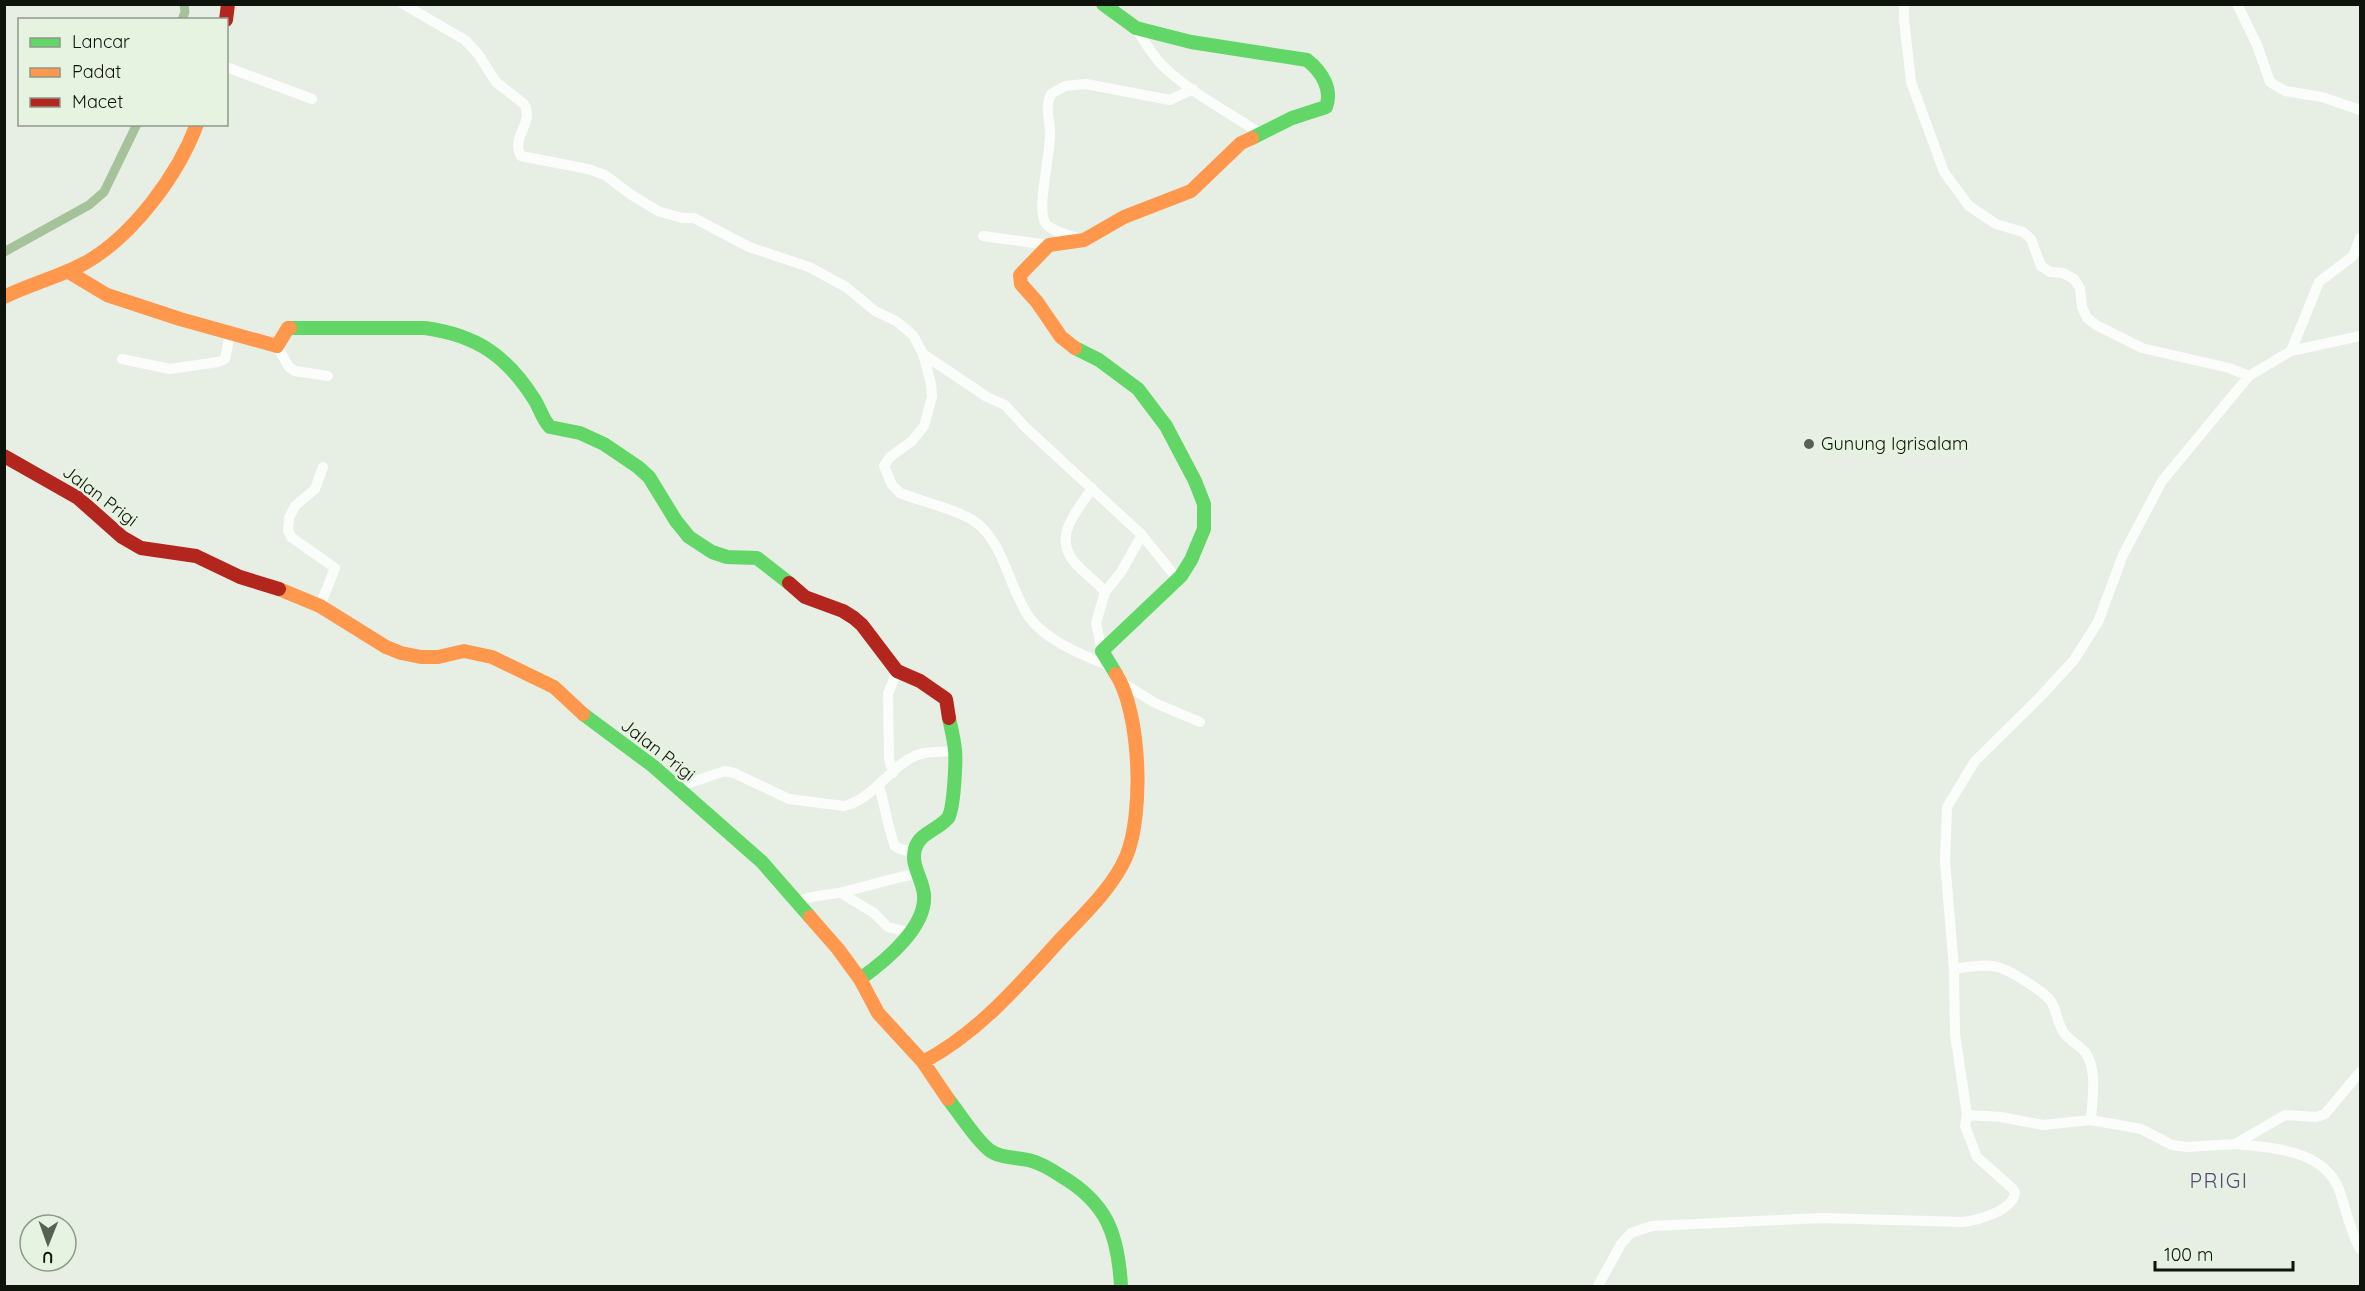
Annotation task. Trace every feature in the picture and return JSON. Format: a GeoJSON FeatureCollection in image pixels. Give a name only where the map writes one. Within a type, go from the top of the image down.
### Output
{"type":"FeatureCollection","features":[{"type":"Feature","properties":{"kind":"street"},"geometry":{"type":"LineString","coordinates":[[403,4],[465,40],[478,54],[496,82],[524,104],[528,121],[518,144],[521,156],[588,169],[605,175],[658,211],[694,219],[749,247],[808,267],[846,287],[875,311],[896,321],[912,335],[923,354],[931,384],[930,408],[924,426],[912,441],[886,461],[885,474],[900,493],[968,517],[979,525],[1002,560],[1028,616],[1036,625],[1078,652],[1112,668]]}},
{"type":"Feature","properties":{"kind":"street"},"geometry":{"type":"LineString","coordinates":[[983,236],[1049,245],[1084,240],[1124,217],[1191,191],[1241,143],[1259,133],[1328,105],[1329,95],[1311,62],[1301,58],[1191,42],[1136,28],[1103,4]]}},
{"type":"Feature","properties":{"kind":"street"},"geometry":{"type":"LineString","coordinates":[[1904,4],[1911,82],[1944,172],[1969,206],[1996,225],[2023,232],[2033,244],[2041,266],[2050,272],[2063,273],[2074,279],[2079,288],[2082,307],[2087,318],[2096,325],[2142,348],[2229,368],[2249,376]]}},
{"type":"Feature","properties":{"kind":"street"},"geometry":{"type":"LineString","coordinates":[[2237,4],[2258,45],[2270,82],[2285,91],[2322,97],[2361,110]]}},
{"type":"Feature","properties":{"kind":"street"},"geometry":{"type":"LineString","coordinates":[[1136,28],[1149,50],[1163,66],[1259,133]]}},
{"type":"Feature","properties":{"kind":"street"},"geometry":{"type":"LineString","coordinates":[[228,68],[312,99]]}},
{"type":"Feature","properties":{"kind":"street"},"geometry":{"type":"LineString","coordinates":[[1084,240],[1051,227],[1045,223],[1042,214],[1051,132],[1047,107],[1051,94],[1065,86],[1086,84],[1170,100],[1193,89]]}},
{"type":"Feature","properties":{"kind":"street"},"geometry":{"type":"LineString","coordinates":[[4,297],[67,271],[114,243],[131,226],[184,154],[196,126]]}},
{"type":"Feature","properties":{"kind":"street"},"geometry":{"type":"LineString","coordinates":[[2291,351],[2319,282],[2353,256],[2361,238]]}},
{"type":"Feature","properties":{"kind":"street"},"geometry":{"type":"LineString","coordinates":[[1049,245],[1020,275],[1021,284],[1037,302],[1060,337],[1081,352],[1100,360],[1138,389],[1166,426],[1204,504],[1204,529],[1191,560],[1178,580],[1102,651]]}},
{"type":"Feature","properties":{"kind":"street"},"geometry":{"type":"LineString","coordinates":[[67,271],[107,295],[230,334],[277,346],[289,367],[295,371],[328,376]]}},
{"type":"Feature","properties":{"kind":"street"},"geometry":{"type":"LineString","coordinates":[[277,346],[288,328],[299,326],[446,330],[478,342],[492,350],[501,359],[534,400],[550,427],[580,433],[604,444],[649,477],[676,521],[689,537],[712,552],[727,557],[757,558],[805,597],[843,611],[854,618],[897,671],[920,681],[946,699],[955,751],[951,812],[948,820],[919,840],[914,852],[916,874],[923,888],[924,903],[911,933],[899,949],[860,979]]}},
{"type":"Feature","properties":{"kind":"street"},"geometry":{"type":"LineString","coordinates":[[122,359],[170,369],[218,362],[225,359],[230,334]]}},
{"type":"Feature","properties":{"kind":"street"},"geometry":{"type":"LineString","coordinates":[[1598,1287],[1621,1244],[1631,1233],[1652,1226],[1823,1218],[1963,1222],[1984,1219],[2012,1200],[2015,1193],[2013,1189],[1977,1157],[1965,1126],[1967,1115],[1955,1034],[1954,969],[1945,861],[1947,807],[1975,761],[2033,705],[2074,660],[2098,622],[2123,555],[2162,481],[2249,376],[2291,351],[2361,336]]}},
{"type":"Feature","properties":{"kind":"street"},"geometry":{"type":"LineString","coordinates":[[923,354],[987,397],[1005,405],[1025,427],[1142,535],[1178,580]]}},
{"type":"Feature","properties":{"kind":"street","name":"Jalan Prigi"},"geometry":{"type":"LineString","coordinates":[[4,456],[78,498],[122,537],[141,548],[196,556],[240,577],[287,592],[320,606],[386,647],[401,653],[421,657],[438,657],[464,651],[477,653],[492,657],[554,687],[587,718],[653,766],[747,847],[838,949],[860,979],[878,1012],[923,1062],[940,1090],[989,1150],[999,1156],[1030,1160],[1075,1183],[1095,1199],[1109,1220],[1119,1250],[1121,1287]]}},
{"type":"Feature","properties":{"kind":"street"},"geometry":{"type":"LineString","coordinates":[[320,606],[335,568],[291,537],[288,524],[295,506],[315,489],[323,466]]}},
{"type":"Feature","properties":{"kind":"street"},"geometry":{"type":"LineString","coordinates":[[1092,488],[1066,529],[1065,547],[1080,569],[1105,592]]}},
{"type":"Feature","properties":{"kind":"street"},"geometry":{"type":"LineString","coordinates":[[923,1062],[936,1056],[961,1037],[1023,982],[1094,901],[1127,856],[1132,837],[1137,772],[1136,742],[1130,710],[1121,682],[1102,651],[1096,623],[1105,592],[1121,572],[1142,535]]}},
{"type":"Feature","properties":{"kind":"street"},"geometry":{"type":"LineString","coordinates":[[893,773],[890,759],[888,694],[897,671]]}},
{"type":"Feature","properties":{"kind":"street"},"geometry":{"type":"LineString","coordinates":[[1121,682],[1155,703],[1200,722]]}},
{"type":"Feature","properties":{"kind":"street"},"geometry":{"type":"LineString","coordinates":[[677,787],[725,771],[734,772],[789,800],[844,806],[879,786],[919,755],[955,751]]}},
{"type":"Feature","properties":{"kind":"street"},"geometry":{"type":"LineString","coordinates":[[879,786],[890,825],[891,840],[899,849],[914,852]]}},
{"type":"Feature","properties":{"kind":"street"},"geometry":{"type":"LineString","coordinates":[[797,903],[814,895],[841,892],[886,879],[916,874]]}},
{"type":"Feature","properties":{"kind":"street"},"geometry":{"type":"LineString","coordinates":[[841,892],[874,913],[888,927],[911,933]]}},
{"type":"Feature","properties":{"kind":"street"},"geometry":{"type":"LineString","coordinates":[[1954,969],[1973,966],[2000,967],[2017,974],[2046,996],[2064,1032],[2089,1058],[2093,1084],[2091,1120]]}},
{"type":"Feature","properties":{"kind":"street"},"geometry":{"type":"LineString","coordinates":[[2235,1144],[2285,1115],[2316,1118],[2325,1114],[2361,1072]]}},
{"type":"Feature","properties":{"kind":"street"},"geometry":{"type":"LineString","coordinates":[[1967,1115],[2001,1117],[2043,1125],[2091,1120],[2140,1129],[2172,1145],[2187,1147],[2235,1144],[2283,1149],[2301,1154],[2333,1179],[2339,1190],[2350,1229],[2361,1249]]}},
{"type":"Feature","properties":{"kind":"waterway"},"geometry":{"type":"LineString","coordinates":[[183,18],[184,4]]}},
{"type":"Feature","properties":{"kind":"waterway"},"geometry":{"type":"LineString","coordinates":[[4,252],[89,205],[104,192],[136,126]]}},
{"type":"Feature","properties":{"kind":"traffic: fast"},"geometry":{"type":"LineString","coordinates":[[1103,4],[1136,28],[1191,42],[1307,60],[1312,64],[1327,87],[1326,107],[1292,118],[1252,138]]}},
{"type":"Feature","properties":{"kind":"traffic: fast"},"geometry":{"type":"LineString","coordinates":[[290,328],[425,328],[443,331],[475,342],[501,359],[512,370],[534,399],[550,427],[580,433],[604,444],[649,477],[676,521],[689,537],[712,552],[727,557],[757,558],[789,583]]}},
{"type":"Feature","properties":{"kind":"traffic: fast"},"geometry":{"type":"LineString","coordinates":[[1075,348],[1099,360],[1138,389],[1166,426],[1195,481],[1204,504],[1204,529],[1191,560],[1181,576],[1102,651],[1116,674]]}},
{"type":"Feature","properties":{"kind":"traffic: fast"},"geometry":{"type":"LineString","coordinates":[[583,714],[653,766],[762,862],[810,917]]}},
{"type":"Feature","properties":{"kind":"traffic: fast"},"geometry":{"type":"LineString","coordinates":[[860,979],[904,941],[920,915],[924,902],[923,889],[915,865],[915,849],[920,839],[948,818],[952,805],[955,756],[949,718]]}},
{"type":"Feature","properties":{"kind":"traffic: fast"},"geometry":{"type":"LineString","coordinates":[[948,1099],[988,1149],[1003,1156],[1044,1165],[1077,1186],[1089,1197],[1099,1209],[1113,1235],[1121,1286]]}},
{"type":"Feature","properties":{"kind":"traffic: slow"},"geometry":{"type":"LineString","coordinates":[[4,297],[85,263],[120,237],[137,221],[166,183],[189,144],[196,126]]}},
{"type":"Feature","properties":{"kind":"traffic: slow"},"geometry":{"type":"LineString","coordinates":[[1075,348],[1061,337],[1037,302],[1021,284],[1020,275],[1049,245],[1084,240],[1124,217],[1191,191],[1241,143],[1252,138]]}},
{"type":"Feature","properties":{"kind":"traffic: slow"},"geometry":{"type":"LineString","coordinates":[[67,271],[107,295],[180,319],[277,346],[290,328]]}},
{"type":"Feature","properties":{"kind":"traffic: slow"},"geometry":{"type":"LineString","coordinates":[[279,589],[320,606],[386,647],[401,653],[421,657],[438,657],[464,651],[492,657],[554,687],[583,714]]}},
{"type":"Feature","properties":{"kind":"traffic: slow"},"geometry":{"type":"LineString","coordinates":[[923,1062],[962,1037],[1012,992],[1096,902],[1113,880],[1126,857],[1136,816],[1137,764],[1131,713],[1116,674]]}},
{"type":"Feature","properties":{"kind":"traffic: slow"},"geometry":{"type":"LineString","coordinates":[[810,917],[860,979],[878,1013],[923,1062],[948,1099]]}},
{"type":"Feature","properties":{"kind":"traffic: jam"},"geometry":{"type":"LineString","coordinates":[[226,18],[228,4]]}},
{"type":"Feature","properties":{"kind":"traffic: jam"},"geometry":{"type":"LineString","coordinates":[[4,456],[78,498],[122,537],[141,548],[196,556],[240,577],[279,589]]}},
{"type":"Feature","properties":{"kind":"traffic: jam"},"geometry":{"type":"LineString","coordinates":[[789,583],[805,597],[843,611],[854,618],[862,625],[897,671],[920,681],[946,699],[949,718]]}},
{"type":"Feature","properties":{"kind":"place","name":"Gunung Igrisalam"},"geometry":{"type":"Point","coordinates":[1809,444]}},
{"type":"Feature","properties":{"kind":"district","name":"PRIGI"},"geometry":{"type":"Point","coordinates":[2219,1181]}}]}
